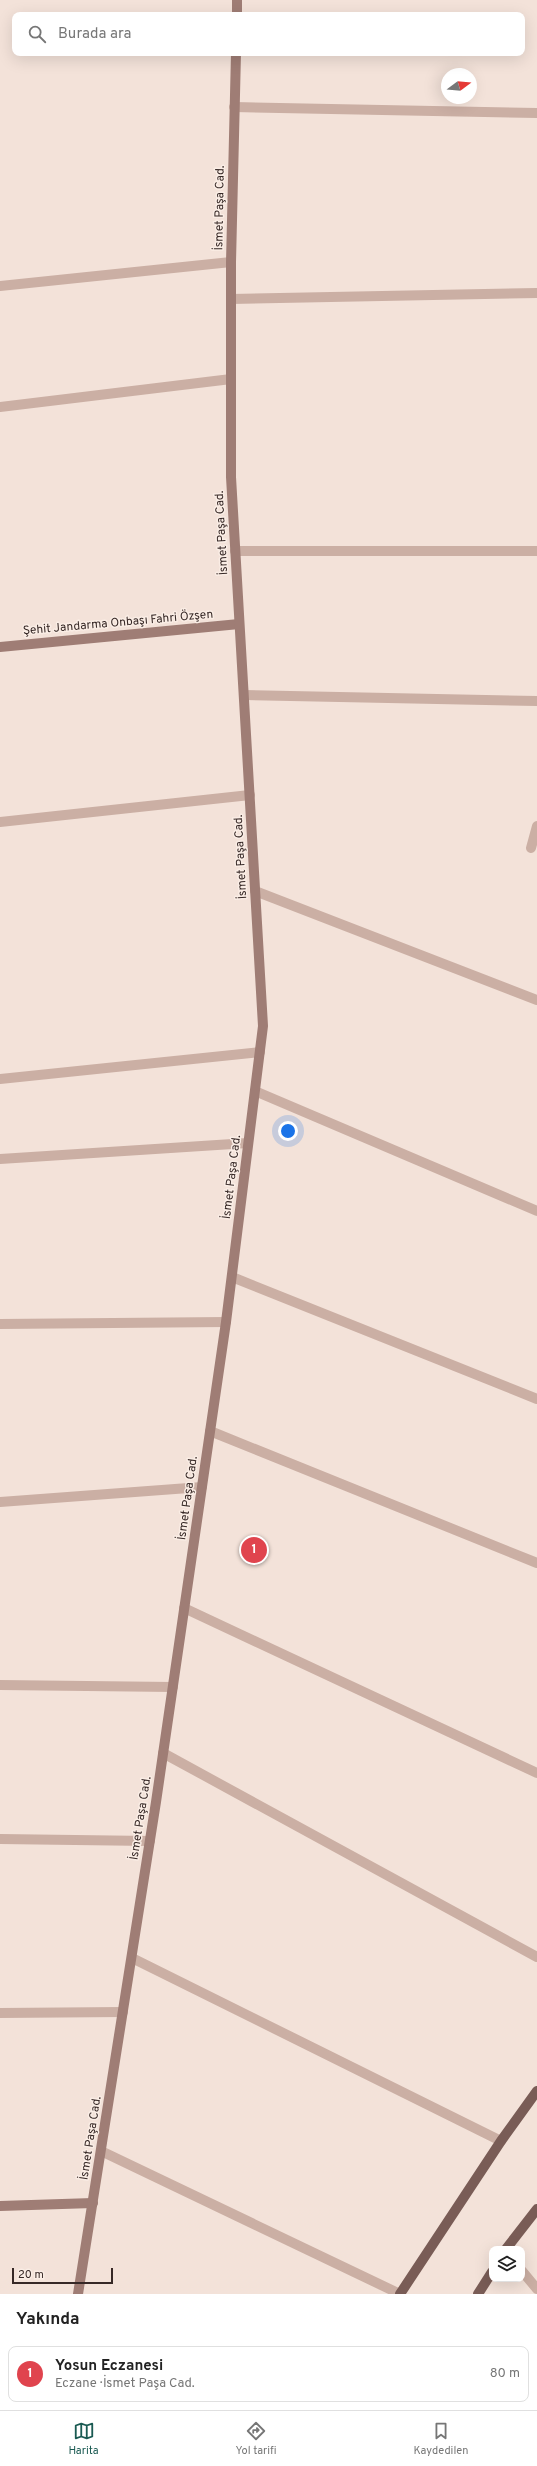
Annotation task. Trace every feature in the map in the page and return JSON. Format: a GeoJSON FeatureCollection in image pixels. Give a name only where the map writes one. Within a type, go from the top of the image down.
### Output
{"type":"FeatureCollection","features":[{"type":"Feature","properties":{"kind":"main road"},"geometry":{"type":"LineString","coordinates":[[237,0],[237,12]]}},
{"type":"Feature","properties":{"kind":"main road","name":"İsmet Paşa Cad."},"geometry":{"type":"LineString","coordinates":[[78,2294],[132,1958],[173,1687],[226,1322],[263,1026],[231,477],[231,262],[236,56]]}},
{"type":"Feature","properties":{"kind":"main road","name":"Şehit Jandarma Onbaşı Fahri Özşen"},"geometry":{"type":"LineString","coordinates":[[0,647],[239,624]]}},
{"type":"Feature","properties":{"kind":"main road"},"geometry":{"type":"LineString","coordinates":[[400,2294],[500,2142],[537,2092]]}},
{"type":"Feature","properties":{"kind":"main road"},"geometry":{"type":"LineString","coordinates":[[0,2206],[93,2203]]}},
{"type":"Feature","properties":{"kind":"main road"},"geometry":{"type":"LineString","coordinates":[[508,2246],[537,2208]]}},
{"type":"Feature","properties":{"kind":"main road"},"geometry":{"type":"LineString","coordinates":[[478,2294],[489,2277]]}},
{"type":"Feature","properties":{"kind":"street"},"geometry":{"type":"LineString","coordinates":[[234,107],[537,113]]}},
{"type":"Feature","properties":{"kind":"street"},"geometry":{"type":"LineString","coordinates":[[0,286],[231,262]]}},
{"type":"Feature","properties":{"kind":"street"},"geometry":{"type":"LineString","coordinates":[[231,299],[537,293]]}},
{"type":"Feature","properties":{"kind":"street"},"geometry":{"type":"LineString","coordinates":[[0,407],[231,379]]}},
{"type":"Feature","properties":{"kind":"street"},"geometry":{"type":"LineString","coordinates":[[235,551],[537,551]]}},
{"type":"Feature","properties":{"kind":"street"},"geometry":{"type":"LineString","coordinates":[[244,695],[537,701]]}},
{"type":"Feature","properties":{"kind":"street"},"geometry":{"type":"LineString","coordinates":[[0,822],[250,794]]}},
{"type":"Feature","properties":{"kind":"street"},"geometry":{"type":"LineString","coordinates":[[531,848],[537,826]]}},
{"type":"Feature","properties":{"kind":"street"},"geometry":{"type":"LineString","coordinates":[[255,891],[537,1000]]}},
{"type":"Feature","properties":{"kind":"street"},"geometry":{"type":"LineString","coordinates":[[0,1079],[260,1052]]}},
{"type":"Feature","properties":{"kind":"street"},"geometry":{"type":"LineString","coordinates":[[255,1091],[537,1211]]}},
{"type":"Feature","properties":{"kind":"street"},"geometry":{"type":"LineString","coordinates":[[0,1159],[248,1143]]}},
{"type":"Feature","properties":{"kind":"street"},"geometry":{"type":"LineString","coordinates":[[232,1277],[537,1399]]}},
{"type":"Feature","properties":{"kind":"street"},"geometry":{"type":"LineString","coordinates":[[0,1324],[226,1322]]}},
{"type":"Feature","properties":{"kind":"street"},"geometry":{"type":"LineString","coordinates":[[210,1431],[537,1563]]}},
{"type":"Feature","properties":{"kind":"street"},"geometry":{"type":"LineString","coordinates":[[0,1502],[202,1487]]}},
{"type":"Feature","properties":{"kind":"street"},"geometry":{"type":"LineString","coordinates":[[184,1608],[537,1773]]}},
{"type":"Feature","properties":{"kind":"street"},"geometry":{"type":"LineString","coordinates":[[0,1686],[173,1687]]}},
{"type":"Feature","properties":{"kind":"street"},"geometry":{"type":"LineString","coordinates":[[163,1754],[537,1957]]}},
{"type":"Feature","properties":{"kind":"street"},"geometry":{"type":"LineString","coordinates":[[0,1839],[150,1841]]}},
{"type":"Feature","properties":{"kind":"street"},"geometry":{"type":"LineString","coordinates":[[132,1958],[500,2142]]}},
{"type":"Feature","properties":{"kind":"street"},"geometry":{"type":"LineString","coordinates":[[0,2013],[123,2012]]}},
{"type":"Feature","properties":{"kind":"street"},"geometry":{"type":"LineString","coordinates":[[101,2151],[400,2294]]}},
{"type":"Feature","properties":{"kind":"street"},"geometry":{"type":"LineString","coordinates":[[525,2275],[537,2289]]}},
{"type":"Feature","properties":{"kind":"place","name":"Yosun Eczanesi"},"geometry":{"type":"Point","coordinates":[254,1550]}}]}
